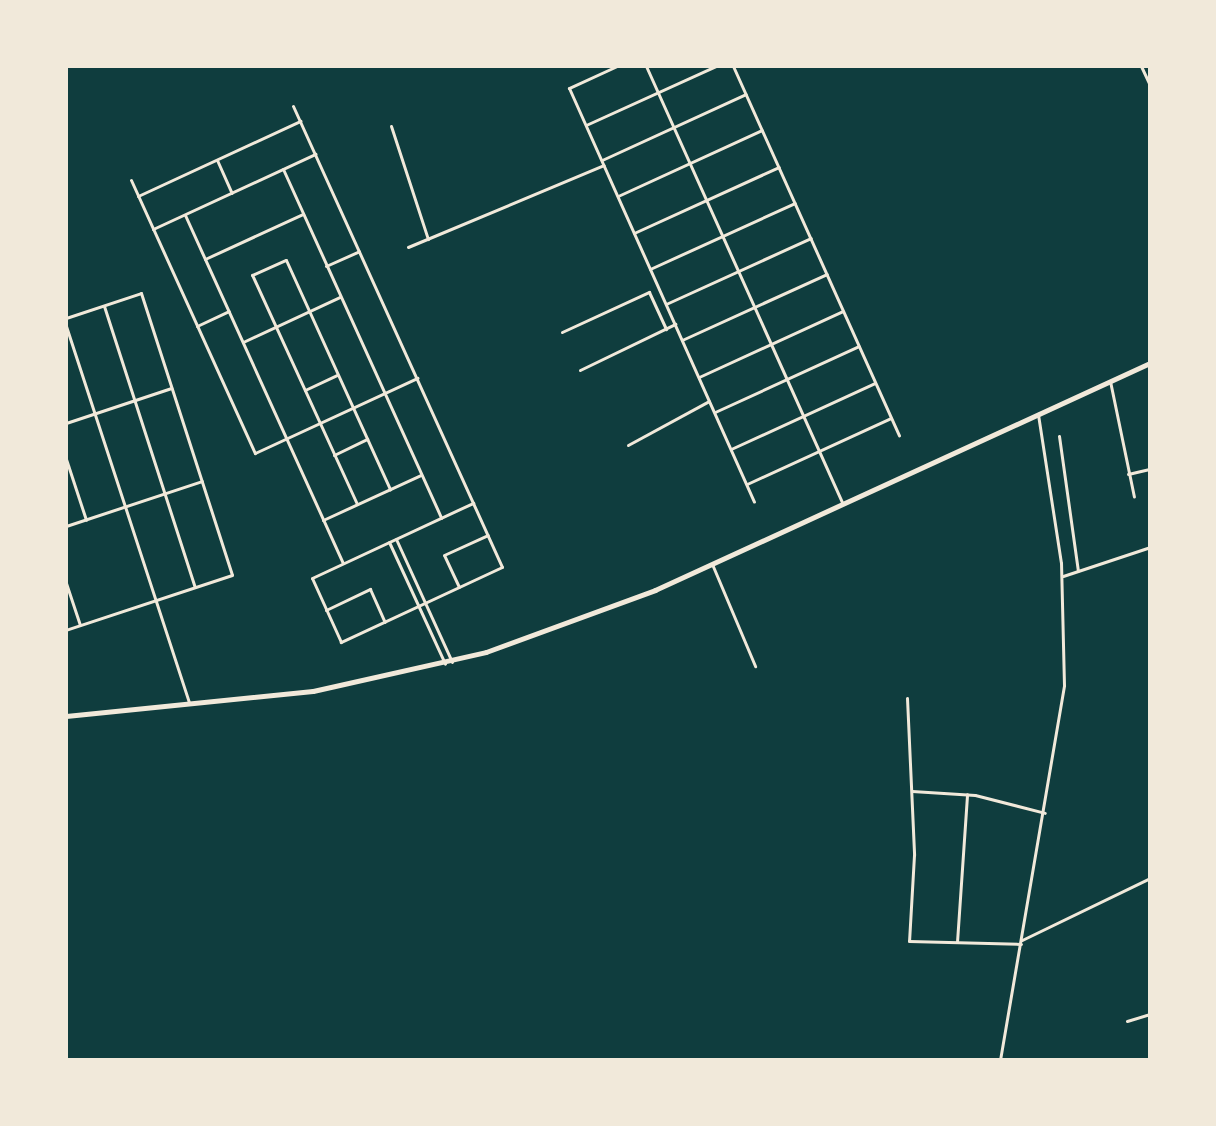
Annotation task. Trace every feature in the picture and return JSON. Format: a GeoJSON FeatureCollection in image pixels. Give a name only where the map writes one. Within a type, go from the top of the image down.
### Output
{"type":"FeatureCollection","features":[{"type":"Feature","properties":{"kind":"highway"},"geometry":{"type":"LineString","coordinates":[[66,716],[313,691],[448,663],[617,606],[1150,363]]}},
{"type":"Feature","properties":{"kind":"street"},"geometry":{"type":"LineString","coordinates":[[617,66],[569,88],[754,501]]}},
{"type":"Feature","properties":{"kind":"street"},"geometry":{"type":"LineString","coordinates":[[646,66],[843,504]]}},
{"type":"Feature","properties":{"kind":"street"},"geometry":{"type":"LineString","coordinates":[[586,125],[716,66]]}},
{"type":"Feature","properties":{"kind":"street"},"geometry":{"type":"LineString","coordinates":[[733,66],[899,435]]}},
{"type":"Feature","properties":{"kind":"street"},"geometry":{"type":"LineString","coordinates":[[1141,66],[1150,85]]}},
{"type":"Feature","properties":{"kind":"street"},"geometry":{"type":"LineString","coordinates":[[408,247],[603,163],[746,94]]}},
{"type":"Feature","properties":{"kind":"street"},"geometry":{"type":"LineString","coordinates":[[293,106],[417,378],[502,567],[341,642],[312,578],[473,503]]}},
{"type":"Feature","properties":{"kind":"street"},"geometry":{"type":"LineString","coordinates":[[138,196],[300,121]]}},
{"type":"Feature","properties":{"kind":"street"},"geometry":{"type":"LineString","coordinates":[[391,126],[428,239]]}},
{"type":"Feature","properties":{"kind":"street"},"geometry":{"type":"LineString","coordinates":[[618,196],[762,130]]}},
{"type":"Feature","properties":{"kind":"street"},"geometry":{"type":"LineString","coordinates":[[153,229],[315,154]]}},
{"type":"Feature","properties":{"kind":"street"},"geometry":{"type":"LineString","coordinates":[[217,160],[232,193]]}},
{"type":"Feature","properties":{"kind":"street"},"geometry":{"type":"LineString","coordinates":[[634,233],[779,167]]}},
{"type":"Feature","properties":{"kind":"street"},"geometry":{"type":"LineString","coordinates":[[283,169],[441,518]]}},
{"type":"Feature","properties":{"kind":"street"},"geometry":{"type":"LineString","coordinates":[[131,180],[255,453],[417,378]]}},
{"type":"Feature","properties":{"kind":"street"},"geometry":{"type":"LineString","coordinates":[[650,269],[795,203]]}},
{"type":"Feature","properties":{"kind":"street"},"geometry":{"type":"LineString","coordinates":[[205,259],[303,214]]}},
{"type":"Feature","properties":{"kind":"street"},"geometry":{"type":"LineString","coordinates":[[185,215],[343,563]]}},
{"type":"Feature","properties":{"kind":"street"},"geometry":{"type":"LineString","coordinates":[[666,304],[811,238]]}},
{"type":"Feature","properties":{"kind":"street"},"geometry":{"type":"LineString","coordinates":[[326,266],[359,251]]}},
{"type":"Feature","properties":{"kind":"street"},"geometry":{"type":"LineString","coordinates":[[357,504],[252,275],[286,260],[390,489]]}},
{"type":"Feature","properties":{"kind":"street"},"geometry":{"type":"LineString","coordinates":[[682,340],[827,274]]}},
{"type":"Feature","properties":{"kind":"street"},"geometry":{"type":"LineString","coordinates":[[562,332],[649,292],[666,329]]}},
{"type":"Feature","properties":{"kind":"street"},"geometry":{"type":"LineString","coordinates":[[66,318],[141,293],[232,575],[66,630]]}},
{"type":"Feature","properties":{"kind":"street"},"geometry":{"type":"LineString","coordinates":[[243,342],[340,297]]}},
{"type":"Feature","properties":{"kind":"street"},"geometry":{"type":"LineString","coordinates":[[104,306],[195,587]]}},
{"type":"Feature","properties":{"kind":"street"},"geometry":{"type":"LineString","coordinates":[[197,326],[229,311]]}},
{"type":"Feature","properties":{"kind":"street"},"geometry":{"type":"LineString","coordinates":[[699,377],[843,311]]}},
{"type":"Feature","properties":{"kind":"street"},"geometry":{"type":"LineString","coordinates":[[580,370],[675,324]]}},
{"type":"Feature","properties":{"kind":"street"},"geometry":{"type":"LineString","coordinates":[[66,326],[190,705]]}},
{"type":"Feature","properties":{"kind":"street"},"geometry":{"type":"LineString","coordinates":[[715,412],[859,346]]}},
{"type":"Feature","properties":{"kind":"street"},"geometry":{"type":"LineString","coordinates":[[305,390],[338,374]]}},
{"type":"Feature","properties":{"kind":"street"},"geometry":{"type":"LineString","coordinates":[[1110,381],[1134,497]]}},
{"type":"Feature","properties":{"kind":"street"},"geometry":{"type":"LineString","coordinates":[[731,449],[875,383]]}},
{"type":"Feature","properties":{"kind":"street"},"geometry":{"type":"LineString","coordinates":[[66,423],[171,388]]}},
{"type":"Feature","properties":{"kind":"street"},"geometry":{"type":"LineString","coordinates":[[628,445],[709,401]]}},
{"type":"Feature","properties":{"kind":"street"},"geometry":{"type":"LineString","coordinates":[[1000,1060],[1045,813],[1064,685],[1062,576],[1038,414]]}},
{"type":"Feature","properties":{"kind":"street"},"geometry":{"type":"LineString","coordinates":[[747,484],[891,418]]}},
{"type":"Feature","properties":{"kind":"street"},"geometry":{"type":"LineString","coordinates":[[1059,436],[1078,571]]}},
{"type":"Feature","properties":{"kind":"street"},"geometry":{"type":"LineString","coordinates":[[334,455],[367,439]]}},
{"type":"Feature","properties":{"kind":"street"},"geometry":{"type":"LineString","coordinates":[[66,459],[86,520]]}},
{"type":"Feature","properties":{"kind":"street"},"geometry":{"type":"LineString","coordinates":[[1128,474],[1150,469]]}},
{"type":"Feature","properties":{"kind":"street"},"geometry":{"type":"LineString","coordinates":[[323,520],[421,475]]}},
{"type":"Feature","properties":{"kind":"street"},"geometry":{"type":"LineString","coordinates":[[66,526],[202,481]]}},
{"type":"Feature","properties":{"kind":"street"},"geometry":{"type":"LineString","coordinates":[[459,587],[444,555],[488,535]]}},
{"type":"Feature","properties":{"kind":"street"},"geometry":{"type":"LineString","coordinates":[[396,539],[448,663]]}},
{"type":"Feature","properties":{"kind":"street"},"geometry":{"type":"LineString","coordinates":[[389,542],[448,663]]}},
{"type":"Feature","properties":{"kind":"street"},"geometry":{"type":"LineString","coordinates":[[1062,576],[1150,547]]}},
{"type":"Feature","properties":{"kind":"street"},"geometry":{"type":"LineString","coordinates":[[712,564],[755,666]]}},
{"type":"Feature","properties":{"kind":"street"},"geometry":{"type":"LineString","coordinates":[[66,583],[80,625]]}},
{"type":"Feature","properties":{"kind":"street"},"geometry":{"type":"LineString","coordinates":[[326,610],[370,589],[385,622]]}},
{"type":"Feature","properties":{"kind":"street"},"geometry":{"type":"LineString","coordinates":[[907,698],[912,791],[909,941],[1022,942],[1150,878]]}},
{"type":"Feature","properties":{"kind":"street"},"geometry":{"type":"LineString","coordinates":[[912,791],[967,794],[1045,813]]}},
{"type":"Feature","properties":{"kind":"street"},"geometry":{"type":"LineString","coordinates":[[957,942],[967,794]]}},
{"type":"Feature","properties":{"kind":"street"},"geometry":{"type":"LineString","coordinates":[[1127,1021],[1150,1014]]}}]}
